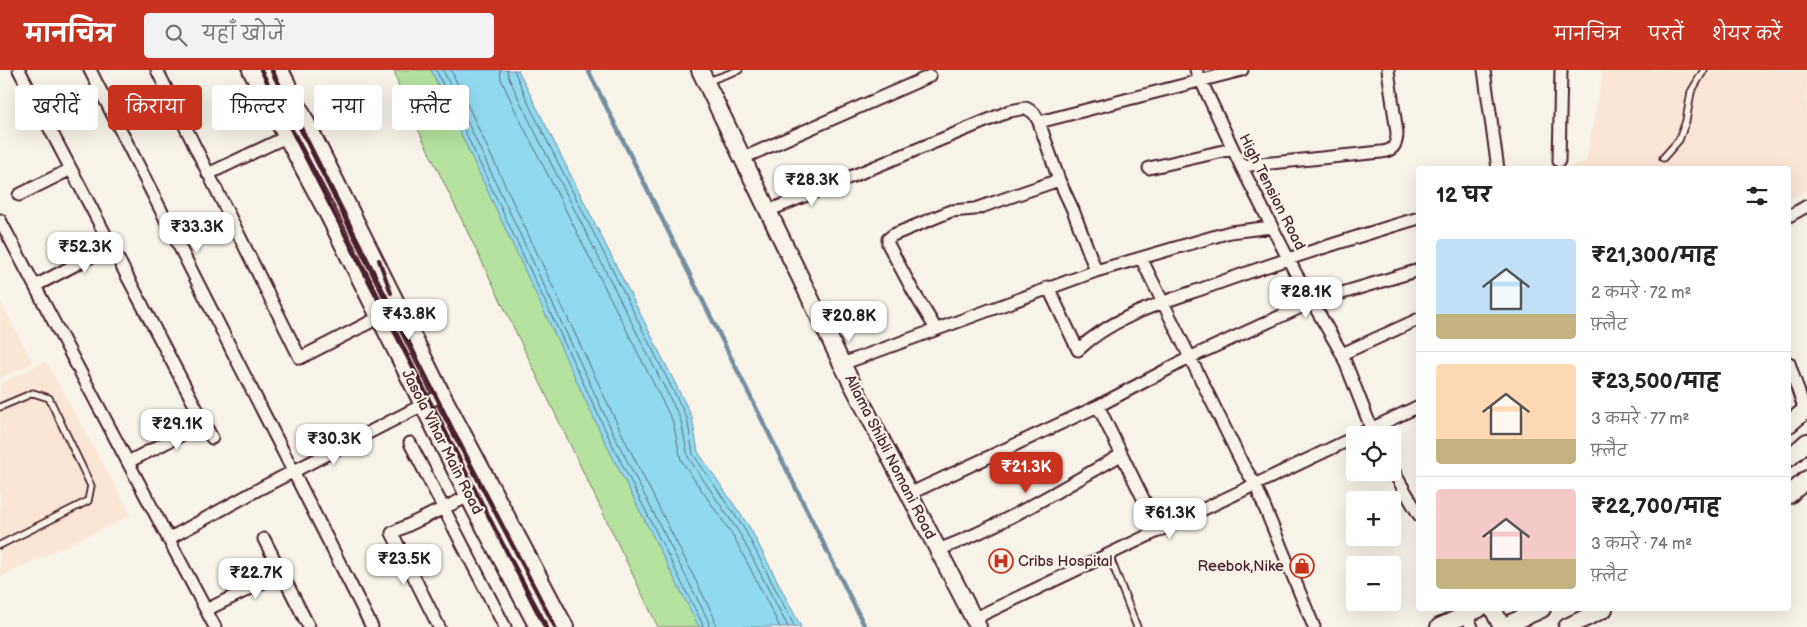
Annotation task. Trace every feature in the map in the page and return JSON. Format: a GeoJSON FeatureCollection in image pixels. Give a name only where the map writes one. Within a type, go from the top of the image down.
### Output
{"type":"FeatureCollection","features":[{"type":"Feature","properties":{"kind":"street"},"geometry":{"type":"LineString","coordinates":[[19,70],[212,438]]}},
{"type":"Feature","properties":{"kind":"street"},"geometry":{"type":"LineString","coordinates":[[90,70],[372,627]]}},
{"type":"Feature","properties":{"kind":"street"},"geometry":{"type":"LineString","coordinates":[[156,70],[300,358],[380,317]]}},
{"type":"Feature","properties":{"kind":"street","name":"Jasola Vihar Main Road"},"geometry":{"type":"LineString","coordinates":[[251,70],[259,85]]}},
{"type":"Feature","properties":{"kind":"street","name":"Jasola Vihar Main Road"},"geometry":{"type":"LineString","coordinates":[[280,70],[287,85]]}},
{"type":"Feature","properties":{"kind":"street"},"geometry":{"type":"LineString","coordinates":[[1039,122],[1198,75],[1242,70]]}},
{"type":"Feature","properties":{"kind":"street"},"geometry":{"type":"LineString","coordinates":[[1241,166],[1389,151],[1393,148],[1397,134],[1388,70]]}},
{"type":"Feature","properties":{"kind":"street"},"geometry":{"type":"LineString","coordinates":[[1484,70],[1498,166]]}},
{"type":"Feature","properties":{"kind":"street"},"geometry":{"type":"LineString","coordinates":[[1559,161],[1561,70]]}},
{"type":"Feature","properties":{"kind":"street","name":"High Tension Road"},"geometry":{"type":"LineString","coordinates":[[1198,75],[1232,149],[1272,227],[1342,354],[1370,426]]}},
{"type":"Feature","properties":{"kind":"street","name":"Allama Shibli Nomani Road"},"geometry":{"type":"LineString","coordinates":[[703,76],[842,364],[975,623]]}},
{"type":"Feature","properties":{"kind":"street"},"geometry":{"type":"LineString","coordinates":[[743,158],[930,76]]}},
{"type":"Feature","properties":{"kind":"street"},"geometry":{"type":"LineString","coordinates":[[768,211],[1010,111],[1026,108],[1034,113],[1039,122],[1059,180],[1073,210],[1096,271]]}},
{"type":"Feature","properties":{"kind":"street","name":"Jasola Vihar Main Road"},"geometry":{"type":"LineString","coordinates":[[304,119],[442,395],[565,627]]}},
{"type":"Feature","properties":{"kind":"street","name":"Jasola Vihar Main Road"},"geometry":{"type":"LineString","coordinates":[[283,130],[328,214],[468,496],[538,627]]}},
{"type":"Feature","properties":{"kind":"street"},"geometry":{"type":"LineString","coordinates":[[208,174],[286,136]]}},
{"type":"Feature","properties":{"kind":"street"},"geometry":{"type":"LineString","coordinates":[[1148,168],[1232,149]]}},
{"type":"Feature","properties":{"kind":"street"},"geometry":{"type":"LineString","coordinates":[[19,195],[70,169]]}},
{"type":"Feature","properties":{"kind":"street"},"geometry":{"type":"LineString","coordinates":[[936,329],[908,283],[888,244],[888,239],[893,235],[951,211],[975,210],[1059,180]]}},
{"type":"Feature","properties":{"kind":"street"},"geometry":{"type":"LineString","coordinates":[[1791,215],[1807,206]]}},
{"type":"Feature","properties":{"kind":"street"},"geometry":{"type":"LineString","coordinates":[[1048,287],[1078,350],[1094,335],[1108,327],[1164,303],[1289,258],[1416,219]]}},
{"type":"Feature","properties":{"kind":"street"},"geometry":{"type":"LineString","coordinates":[[0,220],[215,627]]}},
{"type":"Feature","properties":{"kind":"street"},"geometry":{"type":"LineString","coordinates":[[842,364],[1096,271],[1230,232],[1272,227]]}},
{"type":"Feature","properties":{"kind":"street"},"geometry":{"type":"LineString","coordinates":[[35,286],[111,246]]}},
{"type":"Feature","properties":{"kind":"street"},"geometry":{"type":"LineString","coordinates":[[1141,258],[1189,358],[1255,484],[1314,627]]}},
{"type":"Feature","properties":{"kind":"street"},"geometry":{"type":"LineString","coordinates":[[909,494],[1098,406],[1189,358],[1312,302],[1416,271]]}},
{"type":"Feature","properties":{"kind":"street"},"geometry":{"type":"LineString","coordinates":[[1342,354],[1416,320]]}},
{"type":"Feature","properties":{"kind":"street"},"geometry":{"type":"LineString","coordinates":[[1791,369],[1806,410],[1791,422]]}},
{"type":"Feature","properties":{"kind":"street"},"geometry":{"type":"LineString","coordinates":[[168,539],[442,395]]}},
{"type":"Feature","properties":{"kind":"street"},"geometry":{"type":"LineString","coordinates":[[1098,406],[1159,531]]}},
{"type":"Feature","properties":{"kind":"street"},"geometry":{"type":"LineString","coordinates":[[1383,426],[1416,408]]}},
{"type":"Feature","properties":{"kind":"street"},"geometry":{"type":"LineString","coordinates":[[128,462],[204,423]]}},
{"type":"Feature","properties":{"kind":"street"},"geometry":{"type":"LineString","coordinates":[[975,623],[1108,554],[1346,441]]}},
{"type":"Feature","properties":{"kind":"street"},"geometry":{"type":"LineString","coordinates":[[1791,456],[1807,442]]}},
{"type":"Feature","properties":{"kind":"street"},"geometry":{"type":"LineString","coordinates":[[410,443],[505,627]]}},
{"type":"Feature","properties":{"kind":"street"},"geometry":{"type":"LineString","coordinates":[[938,550],[1000,523],[1121,455]]}},
{"type":"Feature","properties":{"kind":"street"},"geometry":{"type":"LineString","coordinates":[[1791,493],[1807,479]]}},
{"type":"Feature","properties":{"kind":"street"},"geometry":{"type":"LineString","coordinates":[[1399,481],[1416,510]]}},
{"type":"Feature","properties":{"kind":"street"},"geometry":{"type":"LineString","coordinates":[[439,627],[392,533],[468,496]]}},
{"type":"Feature","properties":{"kind":"street"},"geometry":{"type":"LineString","coordinates":[[264,539],[309,627]]}},
{"type":"Feature","properties":{"kind":"street"},"geometry":{"type":"LineString","coordinates":[[206,610],[282,573]]}},
{"type":"Feature","properties":{"kind":"street"},"geometry":{"type":"LineString","coordinates":[[1494,611],[1502,627],[1538,611]]}},
{"type":"Feature","properties":{"kind":"street"},"geometry":{"type":"LineString","coordinates":[[1567,627],[1600,611]]}},
{"type":"Feature","properties":{"kind":"street"},"geometry":{"type":"LineString","coordinates":[[1439,627],[1470,615]]}},
{"type":"Feature","properties":{"kind":"lane"},"geometry":{"type":"LineString","coordinates":[[703,76],[739,70]]}},
{"type":"Feature","properties":{"kind":"lane"},"geometry":{"type":"LineString","coordinates":[[1663,158],[1679,140],[1686,121],[1691,92],[1704,70]]}},
{"type":"Feature","properties":{"kind":"lane"},"geometry":{"type":"LineString","coordinates":[[0,407],[33,393],[49,398],[91,486],[88,501],[0,545]]}},
{"type":"Feature","properties":{"kind":"lane"},"geometry":{"type":"LineString","coordinates":[[1108,554],[1137,627]]}},
{"type":"Feature","properties":{"kind":"shaded area"},"geometry":{"type":"Polygon","coordinates":[[[1603,70],[1807,70],[1807,190],[1791,198],[1791,166],[1572,166],[1586,162],[1603,70]]]}},
{"type":"Feature","properties":{"kind":"shaded area"},"geometry":{"type":"Polygon","coordinates":[[[0,301],[33,363],[0,378],[0,301]]]}},
{"type":"Feature","properties":{"kind":"shaded area"},"geometry":{"type":"Polygon","coordinates":[[[46,361],[131,515],[0,577],[0,384],[46,361]]]}},
{"type":"Feature","properties":{"kind":"green space"},"geometry":{"type":"Polygon","coordinates":[[[394,70],[431,70],[439,85],[399,85],[394,70]]]}},
{"type":"Feature","properties":{"kind":"green space"},"geometry":{"type":"Polygon","coordinates":[[[418,130],[461,130],[714,627],[658,627],[418,130]]]}},
{"type":"Feature","properties":{"kind":"water"},"geometry":{"type":"Polygon","coordinates":[[[431,70],[518,70],[692,417],[698,452],[750,528],[801,627],[699,627],[606,444],[459,130],[469,130],[469,85],[438,85],[431,70]]]}},
{"type":"Feature","properties":{"kind":"waterway"},"geometry":{"type":"LineString","coordinates":[[588,70],[865,627]]}},
{"type":"Feature","properties":{"kind":"railway"},"geometry":{"type":"LineString","coordinates":[[261,70],[545,627]]}},
{"type":"Feature","properties":{"kind":"railway"},"geometry":{"type":"LineString","coordinates":[[272,70],[452,428],[555,627]]}},
{"type":"Feature","properties":{"kind":"railway"},"geometry":{"type":"LineString","coordinates":[[379,260],[391,293]]}},
{"type":"Feature","properties":{"kind":"place","name":"Cribs Hospital"},"geometry":{"type":"Point","coordinates":[1001,561]}},
{"type":"Feature","properties":{"kind":"place","name":"Reebok,Nike"},"geometry":{"type":"Point","coordinates":[1302,566]}}]}
